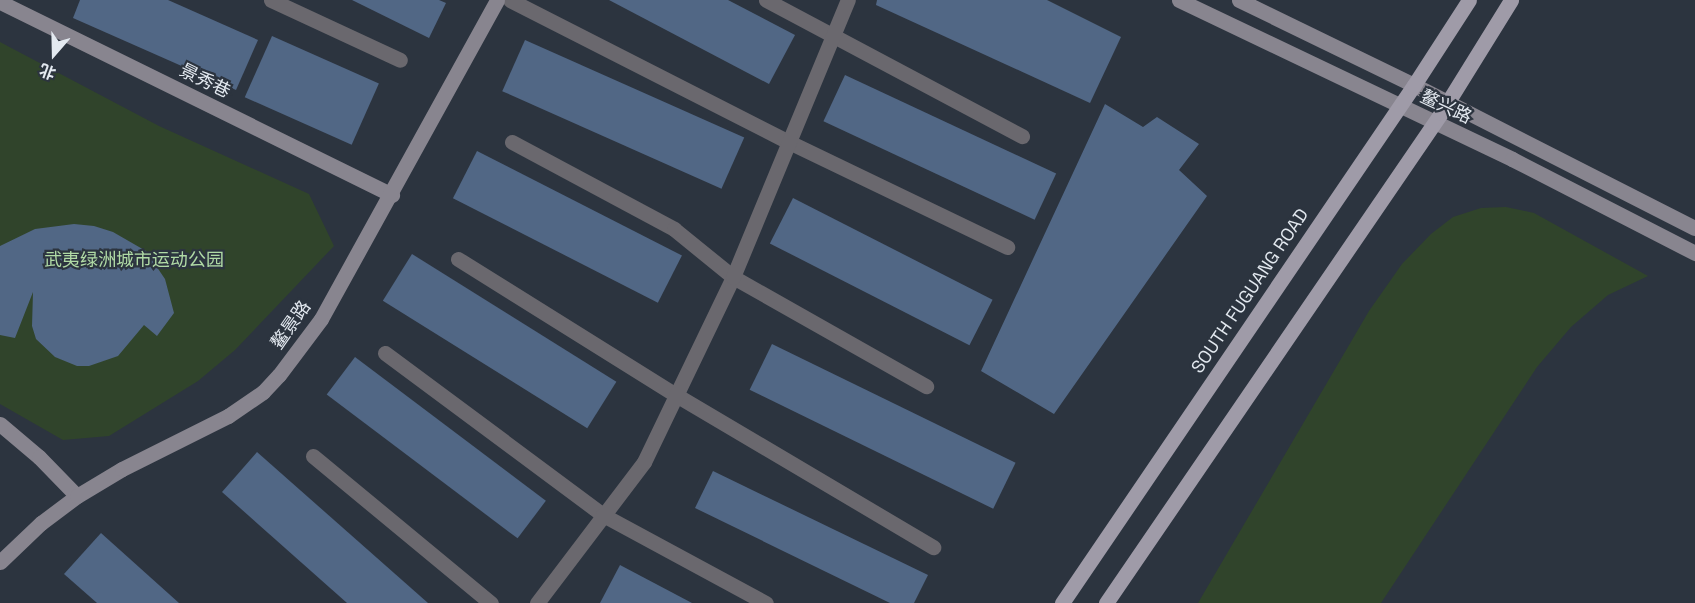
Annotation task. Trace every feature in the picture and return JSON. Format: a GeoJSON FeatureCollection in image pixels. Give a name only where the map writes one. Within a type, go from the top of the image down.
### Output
{"type":"FeatureCollection","features":[{"type":"Feature","properties":{"kind":"main road","name":"SOUTH FUGUANG ROAD"},"geometry":{"type":"LineString","coordinates":[[1062,603],[1414,85],[1469,0]]}},
{"type":"Feature","properties":{"kind":"main road"},"geometry":{"type":"LineString","coordinates":[[1106,603],[1434,123],[1511,0]]}},
{"type":"Feature","properties":{"kind":"street","name":"鳌景路"},"geometry":{"type":"LineString","coordinates":[[0,562],[41,523],[77,496],[122,469],[228,416],[263,393],[321,319],[392,195],[497,0]]}},
{"type":"Feature","properties":{"kind":"street","name":"鳌兴路"},"geometry":{"type":"LineString","coordinates":[[1179,0],[1695,252]]}},
{"type":"Feature","properties":{"kind":"street","name":"鳌兴路"},"geometry":{"type":"LineString","coordinates":[[1239,0],[1414,85],[1695,228]]}},
{"type":"Feature","properties":{"kind":"street","name":"景秀巷"},"geometry":{"type":"LineString","coordinates":[[0,2],[392,195]]}},
{"type":"Feature","properties":{"kind":"street"},"geometry":{"type":"LineString","coordinates":[[0,424],[39,457],[77,496]]}},
{"type":"Feature","properties":{"kind":"lane"},"geometry":{"type":"LineString","coordinates":[[273,0],[400,60]]}},
{"type":"Feature","properties":{"kind":"lane"},"geometry":{"type":"LineString","coordinates":[[510,0],[791,143],[1007,247]]}},
{"type":"Feature","properties":{"kind":"lane"},"geometry":{"type":"LineString","coordinates":[[766,0],[1022,136]]}},
{"type":"Feature","properties":{"kind":"lane"},"geometry":{"type":"LineString","coordinates":[[537,603],[644,462],[733,277],[791,143],[848,0]]}},
{"type":"Feature","properties":{"kind":"lane"},"geometry":{"type":"LineString","coordinates":[[512,142],[674,229],[733,277],[926,386]]}},
{"type":"Feature","properties":{"kind":"lane"},"geometry":{"type":"LineString","coordinates":[[458,260],[676,395],[933,547]]}},
{"type":"Feature","properties":{"kind":"lane"},"geometry":{"type":"LineString","coordinates":[[385,353],[603,515],[766,603]]}},
{"type":"Feature","properties":{"kind":"lane"},"geometry":{"type":"LineString","coordinates":[[313,456],[491,603]]}},
{"type":"Feature","properties":{"kind":"green space","name":"武夷绿洲城市运动公园"},"geometry":{"type":"Polygon","coordinates":[[[0,42],[159,126],[309,194],[334,246],[235,350],[198,381],[109,436],[63,440],[0,404],[0,42]]]}},
{"type":"Feature","properties":{"kind":"green space"},"geometry":{"type":"Polygon","coordinates":[[[1506,207],[1534,213],[1648,276],[1608,295],[1571,327],[1537,367],[1381,603],[1198,603],[1369,311],[1402,264],[1431,234],[1453,217],[1481,208],[1506,207]]]}},
{"type":"Feature","properties":{"kind":"building"},"geometry":{"type":"Polygon","coordinates":[[[80,0],[168,0],[258,40],[236,90],[73,18],[80,0]]]}},
{"type":"Feature","properties":{"kind":"building"},"geometry":{"type":"Polygon","coordinates":[[[352,0],[439,0],[446,3],[429,38],[352,0]]]}},
{"type":"Feature","properties":{"kind":"building"},"geometry":{"type":"Polygon","coordinates":[[[609,0],[728,0],[795,35],[769,84],[609,0]]]}},
{"type":"Feature","properties":{"kind":"building"},"geometry":{"type":"Polygon","coordinates":[[[877,0],[1047,0],[1121,37],[1090,103],[876,5],[877,0]]]}},
{"type":"Feature","properties":{"kind":"building"},"geometry":{"type":"Polygon","coordinates":[[[272,36],[379,84],[352,145],[245,97],[272,36]]]}},
{"type":"Feature","properties":{"kind":"building"},"geometry":{"type":"Polygon","coordinates":[[[525,40],[744,138],[721,189],[502,91],[525,40]]]}},
{"type":"Feature","properties":{"kind":"building"},"geometry":{"type":"Polygon","coordinates":[[[845,75],[1056,173],[1035,220],[823,121],[845,75]]]}},
{"type":"Feature","properties":{"kind":"building"},"geometry":{"type":"Polygon","coordinates":[[[1105,104],[1143,127],[1157,117],[1199,144],[1179,170],[1207,196],[1054,414],[981,371],[1105,104]]]}},
{"type":"Feature","properties":{"kind":"building"},"geometry":{"type":"Polygon","coordinates":[[[477,151],[682,255],[658,303],[453,198],[477,151]]]}},
{"type":"Feature","properties":{"kind":"building"},"geometry":{"type":"Polygon","coordinates":[[[793,198],[993,300],[969,345],[770,243],[793,198]]]}},
{"type":"Feature","properties":{"kind":"building"},"geometry":{"type":"Polygon","coordinates":[[[74,224],[94,226],[113,232],[146,251],[165,279],[174,313],[157,336],[144,325],[118,356],[89,366],[77,366],[55,357],[36,339],[32,326],[33,292],[15,338],[0,335],[0,246],[35,229],[74,224]]]}},
{"type":"Feature","properties":{"kind":"building"},"geometry":{"type":"Polygon","coordinates":[[[412,254],[616,382],[587,428],[383,301],[412,254]]]}},
{"type":"Feature","properties":{"kind":"building"},"geometry":{"type":"Polygon","coordinates":[[[772,344],[1016,463],[993,509],[750,390],[772,344]]]}},
{"type":"Feature","properties":{"kind":"building"},"geometry":{"type":"Polygon","coordinates":[[[355,357],[546,501],[518,538],[327,395],[355,357]]]}},
{"type":"Feature","properties":{"kind":"building"},"geometry":{"type":"Polygon","coordinates":[[[257,452],[428,603],[347,603],[222,492],[257,452]]]}},
{"type":"Feature","properties":{"kind":"building"},"geometry":{"type":"Polygon","coordinates":[[[713,471],[928,575],[914,603],[890,603],[695,508],[713,471]]]}},
{"type":"Feature","properties":{"kind":"building"},"geometry":{"type":"Polygon","coordinates":[[[101,533],[179,603],[97,603],[64,574],[101,533]]]}},
{"type":"Feature","properties":{"kind":"building"},"geometry":{"type":"Polygon","coordinates":[[[620,565],[692,603],[600,603],[620,565]]]}}]}
